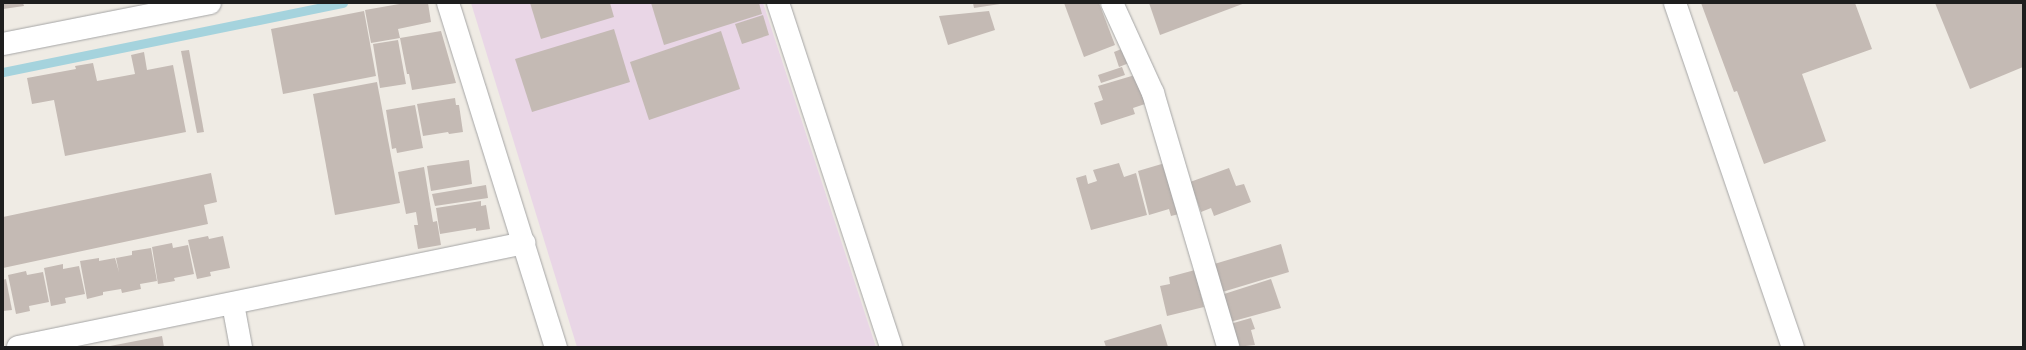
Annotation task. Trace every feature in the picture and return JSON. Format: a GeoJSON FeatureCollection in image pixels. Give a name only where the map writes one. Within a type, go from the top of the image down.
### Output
{"type":"FeatureCollection","features":[{"type":"Feature","properties":{"kind":"street"},"geometry":{"type":"LineString","coordinates":[[3,44],[210,3]]}},
{"type":"Feature","properties":{"kind":"street"},"geometry":{"type":"LineString","coordinates":[[448,3],[556,347]]}},
{"type":"Feature","properties":{"kind":"street"},"geometry":{"type":"LineString","coordinates":[[778,3],[891,347]]}},
{"type":"Feature","properties":{"kind":"street"},"geometry":{"type":"LineString","coordinates":[[1112,3],[1153,93],[1228,347]]}},
{"type":"Feature","properties":{"kind":"street"},"geometry":{"type":"LineString","coordinates":[[1675,3],[1793,347]]}},
{"type":"Feature","properties":{"kind":"street"},"geometry":{"type":"LineString","coordinates":[[18,347],[524,243]]}},
{"type":"Feature","properties":{"kind":"street"},"geometry":{"type":"LineString","coordinates":[[232,304],[241,347]]}},
{"type":"Feature","properties":{"kind":"shaded area"},"geometry":{"type":"Polygon","coordinates":[[[471,3],[763,3],[876,347],[577,347],[471,3]]]}},
{"type":"Feature","properties":{"kind":"building"},"geometry":{"type":"Polygon","coordinates":[[[3,3],[23,3],[24,6],[3,9],[3,3]]]}},
{"type":"Feature","properties":{"kind":"building"},"geometry":{"type":"Polygon","coordinates":[[[405,3],[428,3],[431,22],[398,29],[400,38],[371,43],[365,10],[405,3]]]}},
{"type":"Feature","properties":{"kind":"building"},"geometry":{"type":"Polygon","coordinates":[[[530,3],[610,3],[614,17],[541,39],[530,3]]]}},
{"type":"Feature","properties":{"kind":"building"},"geometry":{"type":"Polygon","coordinates":[[[651,3],[759,3],[762,14],[664,45],[651,3]]]}},
{"type":"Feature","properties":{"kind":"building"},"geometry":{"type":"Polygon","coordinates":[[[973,3],[1000,3],[1000,4],[974,8],[973,3]]]}},
{"type":"Feature","properties":{"kind":"building"},"geometry":{"type":"Polygon","coordinates":[[[1064,3],[1099,3],[1115,45],[1084,57],[1064,3]]]}},
{"type":"Feature","properties":{"kind":"building"},"geometry":{"type":"Polygon","coordinates":[[[1149,3],[1245,3],[1160,35],[1149,3]]]}},
{"type":"Feature","properties":{"kind":"building"},"geometry":{"type":"Polygon","coordinates":[[[1701,3],[1855,3],[1872,49],[1802,74],[1826,141],[1764,164],[1737,91],[1734,92],[1701,3]]]}},
{"type":"Feature","properties":{"kind":"building"},"geometry":{"type":"Polygon","coordinates":[[[1935,3],[2023,3],[2023,67],[1970,89],[1935,3]]]}},
{"type":"Feature","properties":{"kind":"building"},"geometry":{"type":"Polygon","coordinates":[[[364,11],[376,76],[283,94],[271,29],[364,11]]]}},
{"type":"Feature","properties":{"kind":"building"},"geometry":{"type":"Polygon","coordinates":[[[989,11],[995,30],[948,45],[939,16],[989,11]]]}},
{"type":"Feature","properties":{"kind":"building"},"geometry":{"type":"Polygon","coordinates":[[[763,15],[769,35],[742,44],[735,24],[763,15]]]}},
{"type":"Feature","properties":{"kind":"building"},"geometry":{"type":"Polygon","coordinates":[[[614,29],[630,82],[532,112],[515,59],[614,29]]]}},
{"type":"Feature","properties":{"kind":"building"},"geometry":{"type":"Polygon","coordinates":[[[441,31],[456,83],[412,90],[409,74],[407,74],[400,38],[441,31]]]}},
{"type":"Feature","properties":{"kind":"building"},"geometry":{"type":"Polygon","coordinates":[[[721,31],[740,89],[649,120],[630,62],[721,31]]]}},
{"type":"Feature","properties":{"kind":"building"},"geometry":{"type":"Polygon","coordinates":[[[398,40],[406,84],[380,88],[373,44],[398,40]]]}},
{"type":"Feature","properties":{"kind":"building"},"geometry":{"type":"Polygon","coordinates":[[[1124,48],[1129,63],[1119,67],[1114,52],[1124,48]]]}},
{"type":"Feature","properties":{"kind":"building"},"geometry":{"type":"Polygon","coordinates":[[[189,50],[204,132],[197,133],[181,51],[189,50]]]}},
{"type":"Feature","properties":{"kind":"building"},"geometry":{"type":"Polygon","coordinates":[[[144,52],[147,70],[173,65],[186,132],[65,156],[54,100],[32,104],[27,78],[76,69],[75,66],[93,63],[97,81],[135,74],[131,55],[144,52]]]}},
{"type":"Feature","properties":{"kind":"building"},"geometry":{"type":"Polygon","coordinates":[[[1122,67],[1125,75],[1101,83],[1098,75],[1122,67]]]}},
{"type":"Feature","properties":{"kind":"building"},"geometry":{"type":"Polygon","coordinates":[[[1135,75],[1145,104],[1133,108],[1135,114],[1101,125],[1094,103],[1103,100],[1098,86],[1135,75]]]}},
{"type":"Feature","properties":{"kind":"building"},"geometry":{"type":"Polygon","coordinates":[[[377,82],[400,203],[335,215],[313,94],[377,82]]]}},
{"type":"Feature","properties":{"kind":"building"},"geometry":{"type":"Polygon","coordinates":[[[455,98],[456,105],[459,105],[463,132],[449,134],[448,132],[423,136],[417,104],[455,98]]]}},
{"type":"Feature","properties":{"kind":"building"},"geometry":{"type":"Polygon","coordinates":[[[415,105],[423,148],[397,153],[396,148],[392,149],[386,110],[415,105]]]}},
{"type":"Feature","properties":{"kind":"building"},"geometry":{"type":"Polygon","coordinates":[[[469,160],[472,184],[431,191],[427,166],[469,160]]]}},
{"type":"Feature","properties":{"kind":"building"},"geometry":{"type":"Polygon","coordinates":[[[1119,163],[1124,177],[1136,173],[1147,215],[1091,230],[1076,178],[1086,175],[1088,184],[1097,181],[1093,170],[1119,163]]]}},
{"type":"Feature","properties":{"kind":"building"},"geometry":{"type":"Polygon","coordinates":[[[1165,163],[1179,214],[1171,216],[1169,209],[1149,215],[1138,171],[1165,163]]]}},
{"type":"Feature","properties":{"kind":"building"},"geometry":{"type":"Polygon","coordinates":[[[424,167],[433,222],[437,221],[441,245],[418,249],[414,225],[418,225],[416,212],[406,214],[398,172],[424,167]]]}},
{"type":"Feature","properties":{"kind":"building"},"geometry":{"type":"Polygon","coordinates":[[[1229,168],[1236,186],[1244,184],[1251,202],[1214,216],[1211,208],[1201,212],[1190,182],[1229,168]]]}},
{"type":"Feature","properties":{"kind":"building"},"geometry":{"type":"Polygon","coordinates":[[[211,173],[217,202],[204,205],[208,224],[3,268],[3,217],[211,173]]]}},
{"type":"Feature","properties":{"kind":"building"},"geometry":{"type":"Polygon","coordinates":[[[486,185],[488,198],[435,206],[432,194],[486,185]]]}},
{"type":"Feature","properties":{"kind":"building"},"geometry":{"type":"Polygon","coordinates":[[[481,201],[481,206],[486,205],[490,229],[476,231],[476,228],[440,234],[436,208],[481,201]]]}},
{"type":"Feature","properties":{"kind":"building"},"geometry":{"type":"Polygon","coordinates":[[[208,236],[209,239],[223,236],[230,268],[210,272],[211,276],[197,279],[188,240],[208,236]]]}},
{"type":"Feature","properties":{"kind":"building"},"geometry":{"type":"Polygon","coordinates":[[[172,243],[173,248],[188,245],[194,274],[174,278],[175,281],[158,284],[152,247],[172,243]]]}},
{"type":"Feature","properties":{"kind":"building"},"geometry":{"type":"Polygon","coordinates":[[[1281,244],[1289,272],[1219,293],[1211,265],[1281,244]]]}},
{"type":"Feature","properties":{"kind":"building"},"geometry":{"type":"Polygon","coordinates":[[[151,248],[157,281],[140,284],[141,289],[122,293],[121,289],[103,292],[103,295],[87,299],[80,261],[99,258],[99,261],[115,258],[119,272],[116,258],[132,255],[132,251],[151,248]]]}},
{"type":"Feature","properties":{"kind":"building"},"geometry":{"type":"Polygon","coordinates":[[[63,264],[63,269],[79,266],[85,294],[65,298],[66,303],[51,306],[44,268],[63,264]]]}},
{"type":"Feature","properties":{"kind":"building"},"geometry":{"type":"Polygon","coordinates":[[[1195,270],[1204,307],[1167,316],[1160,286],[1170,284],[1169,277],[1195,270]]]}},
{"type":"Feature","properties":{"kind":"building"},"geometry":{"type":"Polygon","coordinates":[[[26,271],[27,275],[43,272],[49,302],[29,306],[30,311],[16,314],[8,275],[26,271]]]}},
{"type":"Feature","properties":{"kind":"building"},"geometry":{"type":"Polygon","coordinates":[[[6,279],[12,310],[3,311],[3,280],[6,279]]]}},
{"type":"Feature","properties":{"kind":"building"},"geometry":{"type":"Polygon","coordinates":[[[1271,279],[1281,308],[1230,322],[1221,295],[1271,279]]]}},
{"type":"Feature","properties":{"kind":"building"},"geometry":{"type":"Polygon","coordinates":[[[1251,318],[1255,329],[1251,330],[1255,345],[1236,347],[1230,324],[1251,318]]]}},
{"type":"Feature","properties":{"kind":"building"},"geometry":{"type":"Polygon","coordinates":[[[1161,324],[1168,347],[1106,347],[1104,341],[1161,324]]]}},
{"type":"Feature","properties":{"kind":"building"},"geometry":{"type":"Polygon","coordinates":[[[162,336],[164,347],[110,347],[110,346],[162,336]]]}},
{"type":"Feature","properties":{"kind":"waterway"},"geometry":{"type":"LineString","coordinates":[[3,72],[343,3]]}}]}
